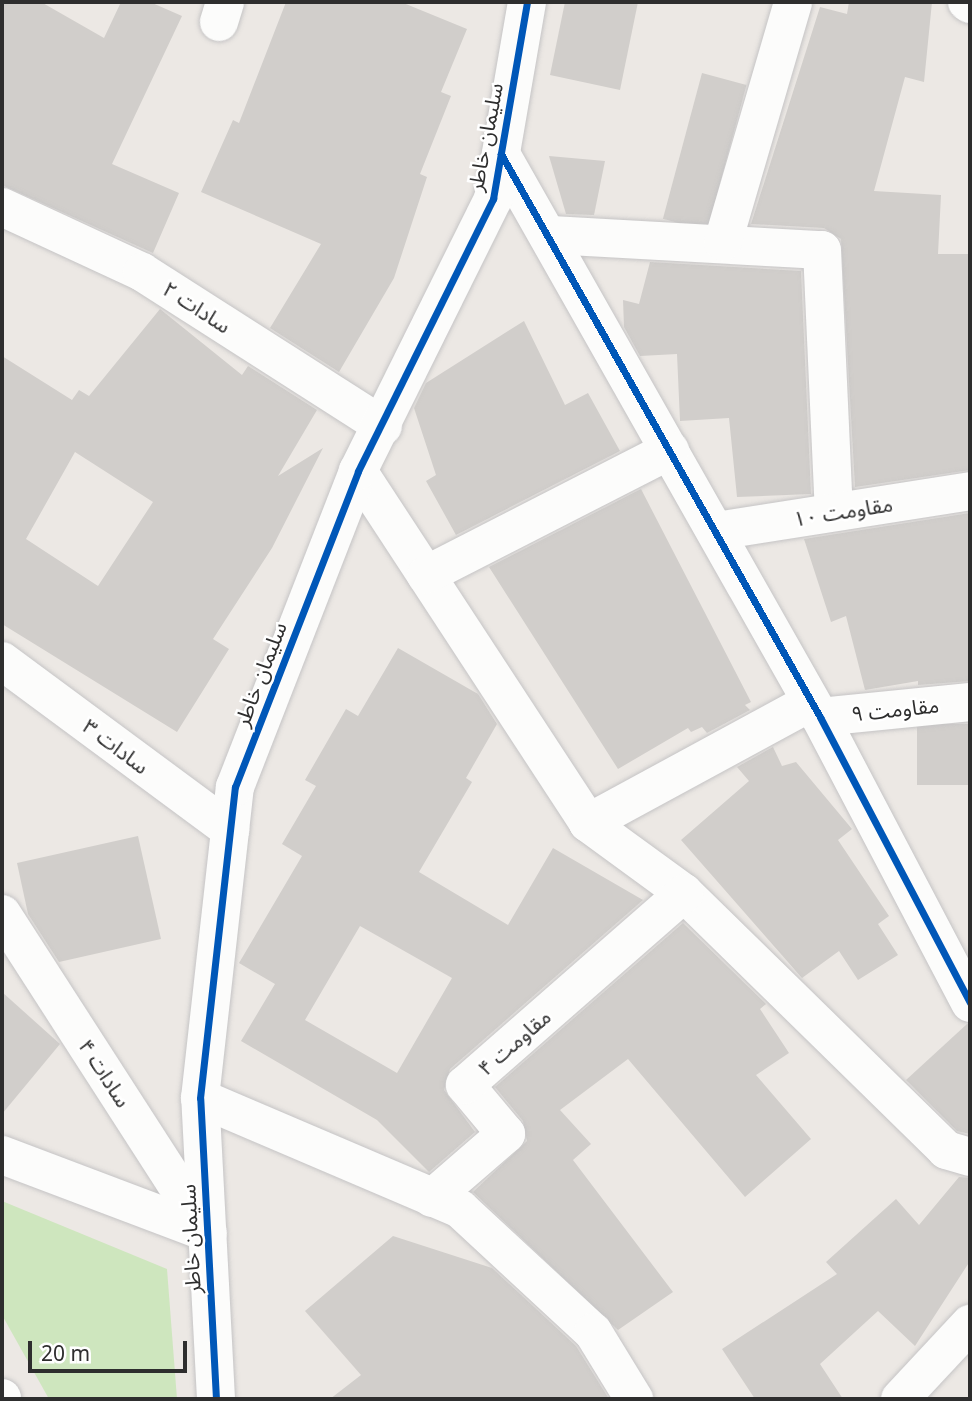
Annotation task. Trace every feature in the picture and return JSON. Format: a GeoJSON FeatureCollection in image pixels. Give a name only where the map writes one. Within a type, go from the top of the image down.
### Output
{"type":"FeatureCollection","features":[{"type":"Feature","properties":{"kind":"street","name":"سلیمان خاطر"},"geometry":{"type":"LineString","coordinates":[[216,1399],[200,1098],[235,787],[358,471],[383,426],[493,199],[527,2]]}},
{"type":"Feature","properties":{"kind":"street"},"geometry":{"type":"LineString","coordinates":[[723,242],[793,2]]}},
{"type":"Feature","properties":{"kind":"street"},"geometry":{"type":"LineString","coordinates":[[501,154],[551,235],[716,531],[970,1003]]}},
{"type":"Feature","properties":{"kind":"street","name":"سادات ۲"},"geometry":{"type":"LineString","coordinates":[[2,207],[142,272],[383,426]]}},
{"type":"Feature","properties":{"kind":"street"},"geometry":{"type":"LineString","coordinates":[[551,235],[723,242],[822,250],[834,512]]}},
{"type":"Feature","properties":{"kind":"street"},"geometry":{"type":"LineString","coordinates":[[426,575],[670,450]]}},
{"type":"Feature","properties":{"kind":"street"},"geometry":{"type":"LineString","coordinates":[[358,471],[588,823],[684,893],[946,1150],[970,1157]]}},
{"type":"Feature","properties":{"kind":"street","name":"مقاومت ۱۰"},"geometry":{"type":"LineString","coordinates":[[716,531],[970,491]]}},
{"type":"Feature","properties":{"kind":"street","name":"سادات ۳"},"geometry":{"type":"LineString","coordinates":[[2,661],[230,830]]}},
{"type":"Feature","properties":{"kind":"street","name":"مقاومت ۹"},"geometry":{"type":"LineString","coordinates":[[814,710],[970,702]]}},
{"type":"Feature","properties":{"kind":"street"},"geometry":{"type":"LineString","coordinates":[[588,823],[814,710]]}},
{"type":"Feature","properties":{"kind":"street","name":"مقاومت ۴"},"geometry":{"type":"LineString","coordinates":[[432,1198],[506,1134],[465,1085],[684,893]]}},
{"type":"Feature","properties":{"kind":"street","name":"سادات ۴"},"geometry":{"type":"LineString","coordinates":[[2,914],[208,1233]]}},
{"type":"Feature","properties":{"kind":"street"},"geometry":{"type":"LineString","coordinates":[[200,1098],[460,1209],[593,1332],[634,1399]]}},
{"type":"Feature","properties":{"kind":"street"},"geometry":{"type":"LineString","coordinates":[[2,1155],[208,1233]]}},
{"type":"Feature","properties":{"kind":"street"},"geometry":{"type":"LineString","coordinates":[[900,1399],[970,1324]]}},
{"type":"Feature","properties":{"kind":"green space"},"geometry":{"type":"Polygon","coordinates":[[[2,1201],[167,1269],[177,1399],[49,1399],[2,1315],[2,1201]]]}},
{"type":"Feature","properties":{"kind":"building"},"geometry":{"type":"Polygon","coordinates":[[[2,2],[41,2],[104,38],[121,2],[150,2],[182,16],[112,164],[179,193],[153,253],[2,185],[2,2]]]}},
{"type":"Feature","properties":{"kind":"building"},"geometry":{"type":"Polygon","coordinates":[[[286,2],[401,2],[467,29],[441,92],[451,96],[420,174],[427,177],[394,278],[339,372],[270,328],[321,244],[201,192],[233,120],[239,123],[286,2]]]}},
{"type":"Feature","properties":{"kind":"building"},"geometry":{"type":"Polygon","coordinates":[[[565,2],[638,2],[620,90],[550,75],[565,2]]]}},
{"type":"Feature","properties":{"kind":"building"},"geometry":{"type":"Polygon","coordinates":[[[849,2],[932,2],[924,82],[905,77],[874,191],[941,195],[938,254],[970,254],[970,470],[855,487],[841,239],[824,228],[751,224],[820,7],[847,14],[849,2]]]}},
{"type":"Feature","properties":{"kind":"building"},"geometry":{"type":"Polygon","coordinates":[[[702,73],[746,85],[707,231],[663,219],[702,73]]]}},
{"type":"Feature","properties":{"kind":"building"},"geometry":{"type":"Polygon","coordinates":[[[549,156],[605,161],[594,215],[566,214],[549,156]]]}},
{"type":"Feature","properties":{"kind":"building"},"geometry":{"type":"Polygon","coordinates":[[[650,262],[801,271],[811,494],[737,497],[729,418],[680,421],[677,354],[640,356],[624,327],[623,300],[639,304],[650,262]]]}},
{"type":"Feature","properties":{"kind":"building"},"geometry":{"type":"Polygon","coordinates":[[[160,309],[242,375],[248,366],[317,410],[278,476],[323,448],[272,548],[213,639],[229,649],[177,732],[2,624],[2,356],[72,400],[79,390],[89,396],[160,309]],[[75,452],[26,539],[98,586],[153,502],[75,452]]]}},
{"type":"Feature","properties":{"kind":"building"},"geometry":{"type":"Polygon","coordinates":[[[524,321],[565,405],[588,393],[620,451],[456,535],[426,481],[436,475],[414,408],[426,383],[524,321]]]}},
{"type":"Feature","properties":{"kind":"building"},"geometry":{"type":"Polygon","coordinates":[[[641,489],[751,702],[745,705],[750,710],[707,733],[702,727],[691,732],[688,728],[618,769],[489,567],[641,489]]]}},
{"type":"Feature","properties":{"kind":"building"},"geometry":{"type":"Polygon","coordinates":[[[970,513],[970,681],[918,685],[918,681],[865,690],[846,616],[831,622],[804,539],[970,513]]]}},
{"type":"Feature","properties":{"kind":"building"},"geometry":{"type":"Polygon","coordinates":[[[398,648],[478,694],[497,724],[466,778],[472,782],[419,872],[508,925],[553,848],[643,900],[450,1069],[444,1090],[475,1132],[429,1172],[377,1120],[241,1041],[275,984],[239,963],[302,856],[282,844],[316,786],[305,780],[346,709],[358,716],[398,648]],[[360,926],[305,1020],[397,1073],[452,978],[360,926]]]}},
{"type":"Feature","properties":{"kind":"building"},"geometry":{"type":"Polygon","coordinates":[[[917,724],[970,724],[970,785],[917,785],[917,724]]]}},
{"type":"Feature","properties":{"kind":"building"},"geometry":{"type":"Polygon","coordinates":[[[773,747],[782,766],[796,762],[852,829],[838,840],[889,916],[878,924],[898,955],[858,980],[839,951],[802,978],[681,840],[749,781],[737,767],[773,747]]]}},
{"type":"Feature","properties":{"kind":"building"},"geometry":{"type":"Polygon","coordinates":[[[138,836],[161,939],[59,962],[28,914],[17,863],[138,836]]]}},
{"type":"Feature","properties":{"kind":"building"},"geometry":{"type":"Polygon","coordinates":[[[683,923],[766,1004],[760,1009],[789,1053],[756,1075],[811,1139],[745,1197],[628,1059],[560,1110],[591,1144],[573,1160],[673,1292],[618,1330],[473,1192],[527,1141],[523,1121],[495,1087],[683,923]]]}},
{"type":"Feature","properties":{"kind":"building"},"geometry":{"type":"Polygon","coordinates":[[[2,992],[60,1044],[2,1114],[2,992]]]}},
{"type":"Feature","properties":{"kind":"building"},"geometry":{"type":"Polygon","coordinates":[[[967,1024],[970,1025],[970,1134],[957,1131],[906,1080],[967,1024]]]}},
{"type":"Feature","properties":{"kind":"building"},"geometry":{"type":"Polygon","coordinates":[[[959,1177],[970,1178],[970,1261],[915,1346],[878,1311],[820,1364],[843,1399],[755,1399],[722,1349],[837,1274],[826,1262],[896,1199],[919,1225],[959,1177]]]}},
{"type":"Feature","properties":{"kind":"building"},"geometry":{"type":"Polygon","coordinates":[[[393,1236],[492,1268],[576,1346],[609,1399],[330,1399],[361,1375],[305,1311],[393,1236]]]}},
{"type":"Feature","properties":{"kind":"cycle path"},"geometry":{"type":"LineString","coordinates":[[216,1399],[200,1098],[235,787],[358,471],[493,199],[527,2]]}},
{"type":"Feature","properties":{"kind":"cycle path"},"geometry":{"type":"LineString","coordinates":[[501,154],[820,717],[970,1003]]}}]}
